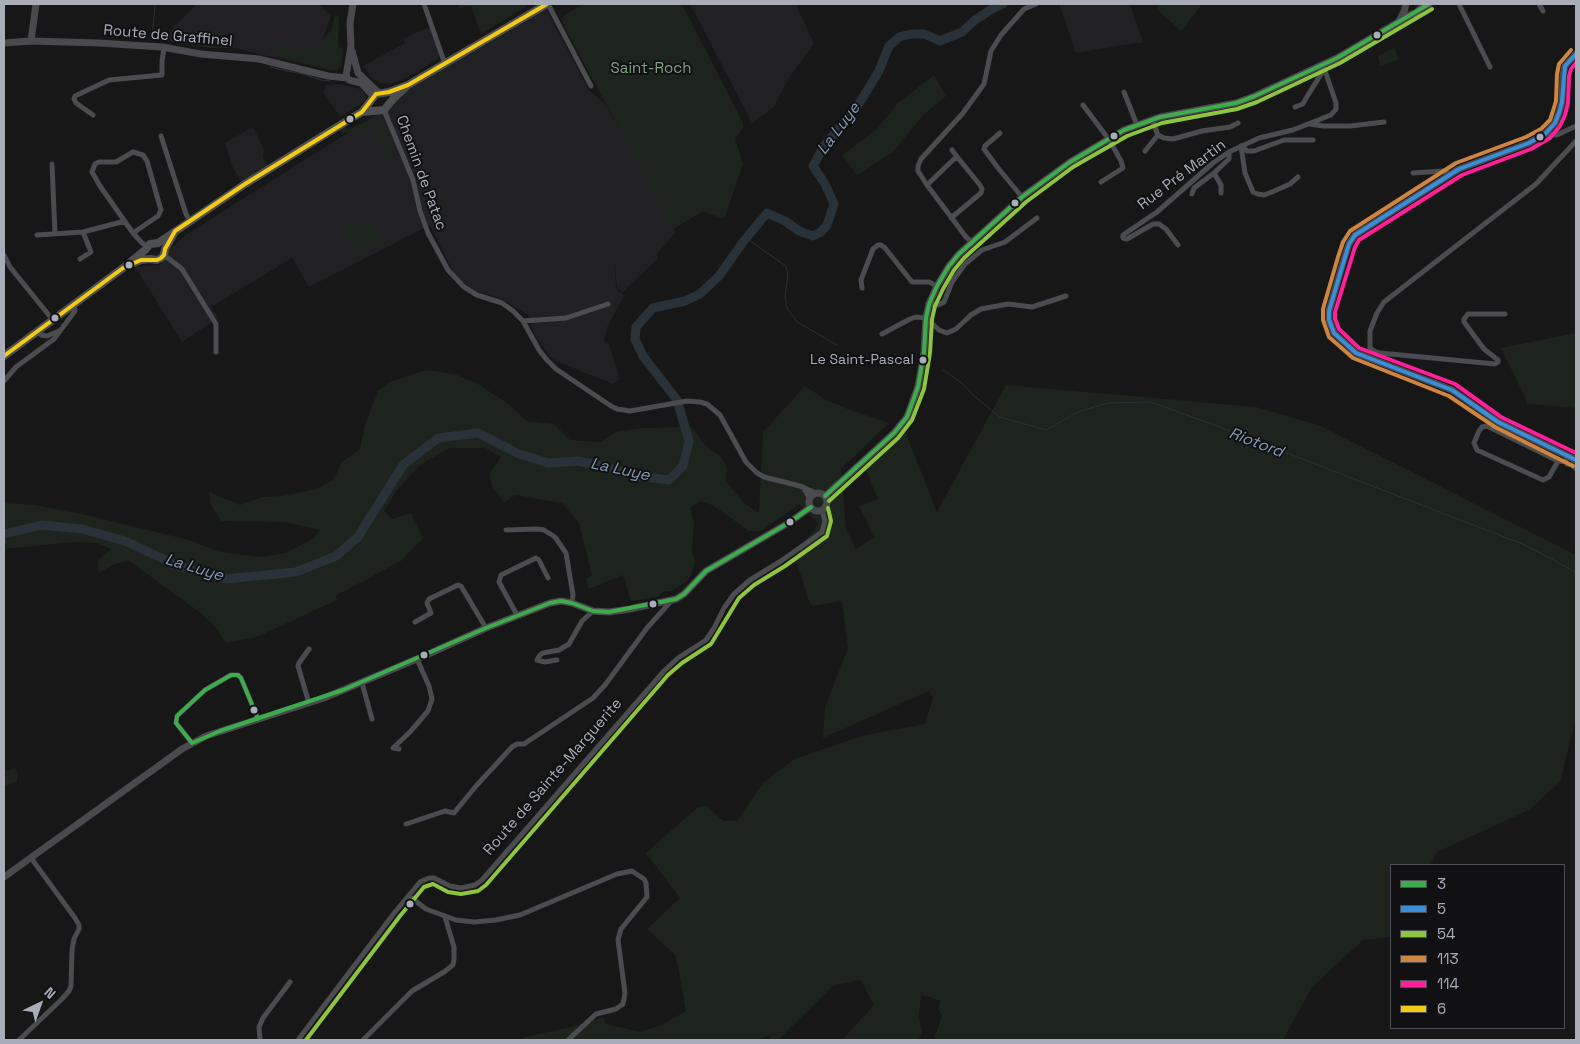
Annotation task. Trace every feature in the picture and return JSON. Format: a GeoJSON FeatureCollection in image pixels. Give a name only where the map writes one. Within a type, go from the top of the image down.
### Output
{"type":"FeatureCollection","features":[{"type":"Feature","properties":{"kind":"main road"},"geometry":{"type":"LineString","coordinates":[[4,356],[153,243],[158,243],[272,167],[362,112],[377,96],[408,85],[548,4]]}},
{"type":"Feature","properties":{"kind":"main road"},"geometry":{"type":"LineString","coordinates":[[362,112],[383,107],[408,85]]}},
{"type":"Feature","properties":{"kind":"main road"},"geometry":{"type":"LineString","coordinates":[[377,96],[388,97],[383,107]]}},
{"type":"Feature","properties":{"kind":"main road"},"geometry":{"type":"LineString","coordinates":[[377,96],[374,108],[383,107]]}},
{"type":"Feature","properties":{"kind":"main road"},"geometry":{"type":"LineString","coordinates":[[122,268],[141,260],[156,260],[165,252],[175,231]]}},
{"type":"Feature","properties":{"kind":"main road"},"geometry":{"type":"LineString","coordinates":[[158,243],[165,252]]}},
{"type":"Feature","properties":{"kind":"main road"},"geometry":{"type":"LineString","coordinates":[[146,248],[146,254],[150,259]]}},
{"type":"Feature","properties":{"kind":"street"},"geometry":{"type":"LineString","coordinates":[[30,41],[36,4]]}},
{"type":"Feature","properties":{"kind":"street"},"geometry":{"type":"LineString","coordinates":[[348,75],[350,23],[353,4]]}},
{"type":"Feature","properties":{"kind":"street"},"geometry":{"type":"LineString","coordinates":[[424,4],[445,64]]}},
{"type":"Feature","properties":{"kind":"street"},"geometry":{"type":"LineString","coordinates":[[548,4],[555,13],[591,86]]}},
{"type":"Feature","properties":{"kind":"street"},"geometry":{"type":"LineString","coordinates":[[972,242],[951,218],[918,171],[921,159],[963,113],[984,84],[991,51],[1001,35],[1024,9],[1036,4]]}},
{"type":"Feature","properties":{"kind":"street"},"geometry":{"type":"LineString","coordinates":[[825,496],[894,433],[907,417],[917,392],[922,368],[926,318],[929,304],[937,286],[949,266],[972,242],[1022,197],[1070,162],[1108,138],[1152,120],[1236,103],[1321,66],[1416,13],[1420,6],[1429,4]]}},
{"type":"Feature","properties":{"kind":"street"},"geometry":{"type":"LineString","coordinates":[[1458,4],[1490,68]]}},
{"type":"Feature","properties":{"kind":"street"},"geometry":{"type":"LineString","coordinates":[[1543,11],[1539,4],[1546,4]]}},
{"type":"Feature","properties":{"kind":"street"},"geometry":{"type":"LineString","coordinates":[[1406,5],[1407,11],[1412,14]]}},
{"type":"Feature","properties":{"kind":"street"},"geometry":{"type":"LineString","coordinates":[[1397,23],[1406,5]]}},
{"type":"Feature","properties":{"kind":"street","name":"Route de Graffinel"},"geometry":{"type":"LineString","coordinates":[[4,43],[30,41],[99,43],[164,48],[201,54],[259,59],[328,76],[348,75],[351,67],[357,71]]}},
{"type":"Feature","properties":{"kind":"street"},"geometry":{"type":"LineString","coordinates":[[348,75],[357,77],[350,46]]}},
{"type":"Feature","properties":{"kind":"street"},"geometry":{"type":"LineString","coordinates":[[93,115],[76,102],[74,99],[76,96],[109,80],[162,75],[164,48]]}},
{"type":"Feature","properties":{"kind":"street"},"geometry":{"type":"LineString","coordinates":[[1575,464],[1490,417],[1452,390],[1356,353],[1337,337],[1330,326],[1329,311],[1351,239],[1470,164],[1529,143],[1545,134],[1555,123],[1560,113],[1565,66],[1576,54]]}},
{"type":"Feature","properties":{"kind":"street"},"geometry":{"type":"LineString","coordinates":[[1294,107],[1303,104],[1306,100],[1321,74],[1321,66]]}},
{"type":"Feature","properties":{"kind":"street","name":"Rue Pré Martin"},"geometry":{"type":"LineString","coordinates":[[1178,245],[1166,229],[1159,224],[1153,224],[1127,239],[1123,238],[1123,235],[1157,212],[1213,163],[1229,152],[1259,138],[1293,130],[1331,115],[1336,109],[1336,103],[1321,66]]}},
{"type":"Feature","properties":{"kind":"street"},"geometry":{"type":"LineString","coordinates":[[357,71],[377,96]]}},
{"type":"Feature","properties":{"kind":"street"},"geometry":{"type":"LineString","coordinates":[[348,75],[377,96]]}},
{"type":"Feature","properties":{"kind":"street"},"geometry":{"type":"LineString","coordinates":[[1124,92],[1136,125]]}},
{"type":"Feature","properties":{"kind":"street"},"geometry":{"type":"LineString","coordinates":[[1083,105],[1108,138],[1121,161],[1122,168],[1101,182]]}},
{"type":"Feature","properties":{"kind":"street","name":"Chemin de Patac"},"geometry":{"type":"LineString","coordinates":[[383,107],[414,180],[426,227],[448,270],[460,284],[472,292],[502,303],[518,314],[524,323]]}},
{"type":"Feature","properties":{"kind":"street"},"geometry":{"type":"LineString","coordinates":[[1152,120],[1158,135],[1173,139],[1202,131],[1230,127],[1238,123]]}},
{"type":"Feature","properties":{"kind":"street"},"geometry":{"type":"LineString","coordinates":[[1310,124],[1350,126],[1384,122]]}},
{"type":"Feature","properties":{"kind":"street"},"geometry":{"type":"LineString","coordinates":[[1545,134],[1557,135],[1576,126]]}},
{"type":"Feature","properties":{"kind":"street"},"geometry":{"type":"LineString","coordinates":[[1000,133],[984,149],[1022,197]]}},
{"type":"Feature","properties":{"kind":"street"},"geometry":{"type":"LineString","coordinates":[[1145,151],[1158,135]]}},
{"type":"Feature","properties":{"kind":"street"},"geometry":{"type":"LineString","coordinates":[[161,136],[186,214],[190,221]]}},
{"type":"Feature","properties":{"kind":"street"},"geometry":{"type":"LineString","coordinates":[[1241,146],[1247,151],[1254,151],[1284,140],[1313,140]]}},
{"type":"Feature","properties":{"kind":"street"},"geometry":{"type":"LineString","coordinates":[[1505,314],[1468,314],[1464,319],[1464,322],[1484,349],[1498,360],[1496,364],[1380,353],[1370,348],[1370,331],[1377,313],[1384,302],[1536,184],[1576,142]]}},
{"type":"Feature","properties":{"kind":"street"},"geometry":{"type":"LineString","coordinates":[[1241,146],[1245,173],[1253,192],[1264,195],[1290,184],[1298,177]]}},
{"type":"Feature","properties":{"kind":"street"},"geometry":{"type":"LineString","coordinates":[[951,218],[980,193],[982,189],[952,150]]}},
{"type":"Feature","properties":{"kind":"street"},"geometry":{"type":"LineString","coordinates":[[133,233],[158,216],[160,210],[146,158],[133,152],[116,162],[99,162],[95,164],[92,172],[124,221],[133,233],[146,248]]}},
{"type":"Feature","properties":{"kind":"street"},"geometry":{"type":"LineString","coordinates":[[1192,194],[1194,188],[1229,159],[1229,152]]}},
{"type":"Feature","properties":{"kind":"street"},"geometry":{"type":"LineString","coordinates":[[927,185],[954,159],[958,158]]}},
{"type":"Feature","properties":{"kind":"street"},"geometry":{"type":"LineString","coordinates":[[52,164],[55,234]]}},
{"type":"Feature","properties":{"kind":"street"},"geometry":{"type":"LineString","coordinates":[[1413,174],[1443,171],[1450,175]]}},
{"type":"Feature","properties":{"kind":"street"},"geometry":{"type":"LineString","coordinates":[[1214,173],[1221,185],[1221,194]]}},
{"type":"Feature","properties":{"kind":"street"},"geometry":{"type":"LineString","coordinates":[[929,304],[938,305],[944,302],[952,282],[966,264],[982,250],[1005,242],[1037,218]]}},
{"type":"Feature","properties":{"kind":"street"},"geometry":{"type":"LineString","coordinates":[[37,235],[83,232],[124,221]]}},
{"type":"Feature","properties":{"kind":"street"},"geometry":{"type":"LineString","coordinates":[[80,259],[92,252],[83,232]]}},
{"type":"Feature","properties":{"kind":"street"},"geometry":{"type":"LineString","coordinates":[[862,288],[861,280],[872,249],[878,245],[882,245],[885,248],[912,282],[929,282],[937,286]]}},
{"type":"Feature","properties":{"kind":"street"},"geometry":{"type":"LineString","coordinates":[[165,252],[182,269],[216,324],[216,352]]}},
{"type":"Feature","properties":{"kind":"street"},"geometry":{"type":"LineString","coordinates":[[4,256],[52,319]]}},
{"type":"Feature","properties":{"kind":"street"},"geometry":{"type":"LineString","coordinates":[[882,334],[916,317],[926,318],[939,330],[947,333],[956,329],[971,315],[982,309],[1008,304],[1032,307],[1066,296]]}},
{"type":"Feature","properties":{"kind":"street"},"geometry":{"type":"LineString","coordinates":[[4,381],[16,366],[43,348],[61,330],[75,311],[74,302]]}},
{"type":"Feature","properties":{"kind":"street"},"geometry":{"type":"LineString","coordinates":[[608,304],[566,318],[524,323],[538,350],[546,360],[610,406],[630,411],[687,401],[700,402],[714,408],[726,423],[746,462],[756,473],[764,477],[800,486],[813,496]]}},
{"type":"Feature","properties":{"kind":"street"},"geometry":{"type":"LineString","coordinates":[[37,331],[41,335],[47,336],[61,330]]}},
{"type":"Feature","properties":{"kind":"street"},"geometry":{"type":"LineString","coordinates":[[1558,461],[1549,477],[1543,480],[1477,450],[1474,443],[1482,427],[1487,426],[1558,461],[1566,459]]}},
{"type":"Feature","properties":{"kind":"street"},"geometry":{"type":"LineString","coordinates":[[811,507],[818,511],[822,510],[827,504],[825,496],[819,493],[813,496]]}},
{"type":"Feature","properties":{"kind":"street"},"geometry":{"type":"LineString","coordinates":[[4,877],[192,743],[220,731],[309,703],[417,659],[517,615],[550,603],[572,603],[593,611],[609,612],[673,599],[684,594],[706,571],[790,522],[811,507],[813,496]]}},
{"type":"Feature","properties":{"kind":"street","name":"Route de Sainte-Marguerite"},"geometry":{"type":"LineString","coordinates":[[298,1040],[420,882],[434,878],[450,886],[461,888],[475,885],[482,880],[664,671],[678,658],[706,640],[734,594],[750,580],[781,562],[822,532],[825,521],[822,510]]}},
{"type":"Feature","properties":{"kind":"street"},"geometry":{"type":"LineString","coordinates":[[506,530],[537,529],[544,530],[555,537],[566,553],[572,603]]}},
{"type":"Feature","properties":{"kind":"street"},"geometry":{"type":"LineString","coordinates":[[517,615],[499,582],[500,575],[536,558],[539,560],[548,578]]}},
{"type":"Feature","properties":{"kind":"street"},"geometry":{"type":"LineString","coordinates":[[415,622],[431,614],[427,603],[429,599],[458,585],[461,586],[486,628]]}},
{"type":"Feature","properties":{"kind":"street"},"geometry":{"type":"LineString","coordinates":[[406,824],[445,812],[454,813],[481,780],[512,747],[517,744],[524,744],[593,698],[605,685],[647,628],[673,599]]}},
{"type":"Feature","properties":{"kind":"street"},"geometry":{"type":"LineString","coordinates":[[557,660],[545,662],[537,660],[543,653],[559,650],[569,644],[582,621],[593,611]]}},
{"type":"Feature","properties":{"kind":"street"},"geometry":{"type":"LineString","coordinates":[[308,649],[298,666],[309,703]]}},
{"type":"Feature","properties":{"kind":"street"},"geometry":{"type":"LineString","coordinates":[[400,749],[393,748],[428,711],[432,699],[429,686],[417,659]]}},
{"type":"Feature","properties":{"kind":"street"},"geometry":{"type":"LineString","coordinates":[[192,743],[176,723],[177,716],[205,690],[231,675],[238,675],[241,678],[258,719]]}},
{"type":"Feature","properties":{"kind":"street"},"geometry":{"type":"LineString","coordinates":[[362,682],[372,719]]}},
{"type":"Feature","properties":{"kind":"street"},"geometry":{"type":"LineString","coordinates":[[19,1040],[69,991],[73,963],[72,950],[74,939],[79,929],[75,918],[31,858]]}},
{"type":"Feature","properties":{"kind":"street"},"geometry":{"type":"LineString","coordinates":[[409,896],[426,909],[445,917],[474,922],[520,916],[617,874],[632,872],[644,878],[647,897],[621,929],[618,940],[625,993],[623,1004],[616,1009],[596,1014],[568,1040]]}},
{"type":"Feature","properties":{"kind":"street"},"geometry":{"type":"LineString","coordinates":[[363,1040],[412,991],[444,972],[452,965],[454,947],[445,917]]}},
{"type":"Feature","properties":{"kind":"street"},"geometry":{"type":"LineString","coordinates":[[260,1040],[259,1028],[263,1018],[290,982]]}},
{"type":"Feature","properties":{"kind":"shaded area"},"geometry":{"type":"Polygon","coordinates":[[[197,4],[319,4],[331,16],[314,62],[267,56],[236,48],[209,48],[166,41],[170,31],[197,4]]]}},
{"type":"Feature","properties":{"kind":"shaded area"},"geometry":{"type":"Polygon","coordinates":[[[690,4],[797,4],[814,44],[789,78],[774,107],[752,123],[690,4]]]}},
{"type":"Feature","properties":{"kind":"shaded area"},"geometry":{"type":"Polygon","coordinates":[[[1059,4],[1130,4],[1143,42],[1076,53],[1059,4]]]}},
{"type":"Feature","properties":{"kind":"shaded area"},"geometry":{"type":"Polygon","coordinates":[[[546,8],[588,89],[606,105],[676,232],[657,254],[657,259],[623,292],[617,286],[614,261],[616,287],[618,291],[625,295],[608,325],[604,341],[609,344],[620,379],[613,384],[551,358],[535,336],[528,315],[504,300],[474,290],[452,270],[430,225],[309,287],[292,258],[211,307],[218,318],[182,342],[135,267],[160,265],[169,249],[187,234],[392,105],[412,85],[484,43],[486,45],[546,8]]]}},
{"type":"Feature","properties":{"kind":"shaded area"},"geometry":{"type":"Polygon","coordinates":[[[430,27],[441,57],[408,77],[391,84],[379,83],[372,78],[363,66],[405,43],[403,38],[430,27]]]}},
{"type":"Feature","properties":{"kind":"shaded area"},"geometry":{"type":"Polygon","coordinates":[[[339,84],[361,89],[366,97],[364,102],[340,117],[324,93],[326,85],[339,84]]]}},
{"type":"Feature","properties":{"kind":"shaded area"},"geometry":{"type":"Polygon","coordinates":[[[253,127],[264,149],[263,157],[268,166],[242,183],[233,168],[225,143],[253,127]]]}},
{"type":"Feature","properties":{"kind":"green space"},"geometry":{"type":"Polygon","coordinates":[[[458,4],[530,4],[481,34],[471,6],[460,8],[458,4]]]}},
{"type":"Feature","properties":{"kind":"green space","name":"Saint-Roch"},"geometry":{"type":"Polygon","coordinates":[[[583,4],[682,4],[743,123],[743,128],[735,138],[743,164],[725,217],[721,218],[703,211],[673,229],[563,24],[564,16],[583,4]]]}},
{"type":"Feature","properties":{"kind":"green space"},"geometry":{"type":"Polygon","coordinates":[[[1155,4],[1202,4],[1181,31],[1161,13],[1155,4]]]}},
{"type":"Feature","properties":{"kind":"green space"},"geometry":{"type":"Polygon","coordinates":[[[335,16],[339,16],[338,42],[339,48],[342,48],[343,52],[341,66],[337,70],[285,59],[273,48],[277,43],[294,49],[304,49],[316,45],[332,28],[335,16]]]}},
{"type":"Feature","properties":{"kind":"green space"},"geometry":{"type":"Polygon","coordinates":[[[1394,48],[1399,59],[1380,66],[1378,56],[1394,48]]]}},
{"type":"Feature","properties":{"kind":"green space"},"geometry":{"type":"Polygon","coordinates":[[[934,75],[946,96],[923,115],[893,152],[857,175],[842,155],[876,130],[898,103],[934,75]]]}},
{"type":"Feature","properties":{"kind":"green space"},"geometry":{"type":"Polygon","coordinates":[[[365,122],[380,126],[384,133],[365,131],[342,133],[339,129],[343,127],[349,129],[365,122]]]}},
{"type":"Feature","properties":{"kind":"green space"},"geometry":{"type":"Polygon","coordinates":[[[374,135],[386,136],[397,163],[392,166],[374,135]]]}},
{"type":"Feature","properties":{"kind":"green space"},"geometry":{"type":"Polygon","coordinates":[[[367,218],[375,232],[378,231],[384,241],[358,255],[352,245],[349,246],[341,232],[367,218]]]}},
{"type":"Feature","properties":{"kind":"green space"},"geometry":{"type":"Polygon","coordinates":[[[1576,333],[1576,408],[1528,404],[1501,348],[1576,333]]]}},
{"type":"Feature","properties":{"kind":"green space"},"geometry":{"type":"Polygon","coordinates":[[[426,370],[455,374],[478,384],[507,403],[527,421],[554,424],[570,440],[600,442],[616,432],[643,428],[692,427],[704,444],[721,457],[727,467],[726,481],[744,503],[759,513],[763,432],[805,386],[826,400],[889,423],[841,469],[846,528],[856,549],[874,537],[859,506],[878,499],[864,465],[905,431],[937,512],[1006,385],[1256,407],[1321,426],[1576,555],[1576,716],[1560,782],[1529,810],[1437,852],[1431,864],[1390,864],[1390,937],[1363,940],[1312,987],[1283,1040],[936,1040],[935,1036],[942,1016],[938,1009],[940,1001],[921,995],[919,1017],[922,1032],[918,1040],[842,1040],[874,1005],[861,980],[834,985],[778,1040],[772,1040],[768,1035],[758,1040],[520,1040],[525,1037],[567,1028],[604,1017],[606,1024],[640,1032],[662,1025],[686,1011],[676,956],[647,929],[680,898],[646,853],[698,807],[706,806],[724,821],[737,821],[763,783],[794,759],[865,735],[925,724],[933,698],[929,691],[823,738],[825,707],[848,648],[842,601],[813,606],[810,604],[795,557],[818,524],[800,504],[761,531],[749,531],[714,506],[701,501],[690,508],[694,523],[692,550],[695,563],[691,575],[686,582],[672,591],[664,591],[658,597],[631,601],[623,575],[589,589],[586,579],[592,575],[579,523],[562,503],[516,495],[504,502],[492,486],[489,474],[501,457],[485,448],[450,448],[420,465],[397,490],[384,511],[392,519],[411,513],[423,538],[401,561],[335,596],[337,600],[257,637],[226,643],[215,626],[198,611],[129,561],[114,564],[99,573],[97,561],[111,549],[97,543],[74,542],[4,549],[4,503],[35,505],[86,515],[189,540],[220,552],[261,557],[286,553],[314,538],[320,530],[285,522],[221,521],[210,503],[209,492],[240,505],[262,497],[282,496],[316,489],[334,479],[342,462],[360,449],[365,425],[378,391],[390,382],[426,370]]]}},
{"type":"Feature","properties":{"kind":"green space"},"geometry":{"type":"Polygon","coordinates":[[[15,768],[17,781],[4,787],[4,772],[15,768]]]}},
{"type":"Feature","properties":{"kind":"waterway"},"geometry":{"type":"LineString","coordinates":[[152,40],[155,4]]}},
{"type":"Feature","properties":{"kind":"waterway","name":"La Luye"},"geometry":{"type":"LineString","coordinates":[[4,534],[41,525],[82,529],[125,541],[178,566],[226,579],[296,572],[336,556],[358,537],[403,465],[438,438],[478,433],[517,453],[548,463],[578,461],[630,475],[669,480],[683,466],[689,441],[677,400],[643,356],[635,339],[636,327],[653,308],[685,301],[700,294],[719,276],[743,242],[767,213],[785,221],[799,231],[813,236],[821,232],[827,225],[834,204],[825,184],[813,166],[824,146],[857,107],[879,71],[889,46],[899,37],[911,34],[924,34],[940,41],[962,32],[975,20],[1003,4]]}},
{"type":"Feature","properties":{"kind":"waterway"},"geometry":{"type":"LineString","coordinates":[[270,67],[330,81]]}},
{"type":"Feature","properties":{"kind":"waterway"},"geometry":{"type":"LineString","coordinates":[[746,238],[786,266],[788,275],[785,296],[787,308],[797,322],[837,345]]}},
{"type":"Feature","properties":{"kind":"waterway","name":"Riotord"},"geometry":{"type":"LineString","coordinates":[[943,370],[962,383],[973,395],[1000,417],[1046,430],[1080,411],[1108,403],[1151,402],[1525,545],[1576,572]]}},
{"type":"Feature","properties":{"kind":"transit line","name":"6"},"geometry":{"type":"LineString","coordinates":[[4,356],[123,268],[141,260],[157,260],[161,258],[175,231],[245,184],[362,112],[376,94],[389,92],[408,85],[547,4]]}},
{"type":"Feature","properties":{"kind":"transit line","name":"3"},"geometry":{"type":"LineString","coordinates":[[825,496],[894,433],[907,417],[918,387],[924,352],[926,318],[929,304],[937,286],[959,254],[1022,197],[1070,162],[1124,130],[1160,117],[1236,103],[1255,96],[1337,58],[1429,4]]}},
{"type":"Feature","properties":{"kind":"transit line","name":"54"},"geometry":{"type":"LineString","coordinates":[[829,501],[898,438],[912,420],[924,389],[930,353],[932,319],[935,306],[943,289],[954,270],[964,258],[1026,202],[1073,167],[1127,136],[1162,123],[1237,109],[1257,102],[1340,63],[1432,9]]}},
{"type":"Feature","properties":{"kind":"transit line","name":"113"},"geometry":{"type":"LineString","coordinates":[[1571,50],[1559,64],[1556,101],[1550,120],[1541,129],[1526,137],[1456,163],[1350,231],[1343,242],[1338,257],[1323,309],[1323,320],[1329,337],[1353,358],[1449,396],[1495,427],[1573,466]]}},
{"type":"Feature","properties":{"kind":"transit line","name":"5"},"geometry":{"type":"LineString","coordinates":[[1576,54],[1565,66],[1562,102],[1559,113],[1555,123],[1545,134],[1529,143],[1459,169],[1355,235],[1349,244],[1329,311],[1329,320],[1334,333],[1356,353],[1452,390],[1498,422],[1576,460]]}},
{"type":"Feature","properties":{"kind":"transit line","name":"114"},"geometry":{"type":"LineString","coordinates":[[1576,63],[1571,69],[1569,76],[1568,103],[1565,115],[1560,126],[1550,138],[1531,149],[1462,175],[1359,240],[1355,247],[1335,312],[1335,319],[1339,329],[1359,348],[1455,384],[1501,417],[1576,453]]}},
{"type":"Feature","properties":{"kind":"transit line","name":"3"},"geometry":{"type":"LineString","coordinates":[[192,743],[220,731],[343,690],[486,628],[550,603],[561,601],[593,611],[609,612],[676,599],[684,594],[706,571],[790,522],[811,507]]}},
{"type":"Feature","properties":{"kind":"transit line","name":"54"},"geometry":{"type":"LineString","coordinates":[[306,1040],[424,887],[433,884],[448,892],[461,894],[478,891],[486,885],[668,675],[682,663],[711,644],[739,598],[754,585],[785,566],[827,536],[831,521],[828,508]]}},
{"type":"Feature","properties":{"kind":"transit line","name":"3"},"geometry":{"type":"LineString","coordinates":[[192,743],[176,723],[177,716],[205,690],[231,675],[238,675],[241,678],[258,719]]}},
{"type":"Feature","properties":{"kind":"place","name":"Le Saint-Pascal"},"geometry":{"type":"Point","coordinates":[923,360]}}]}
